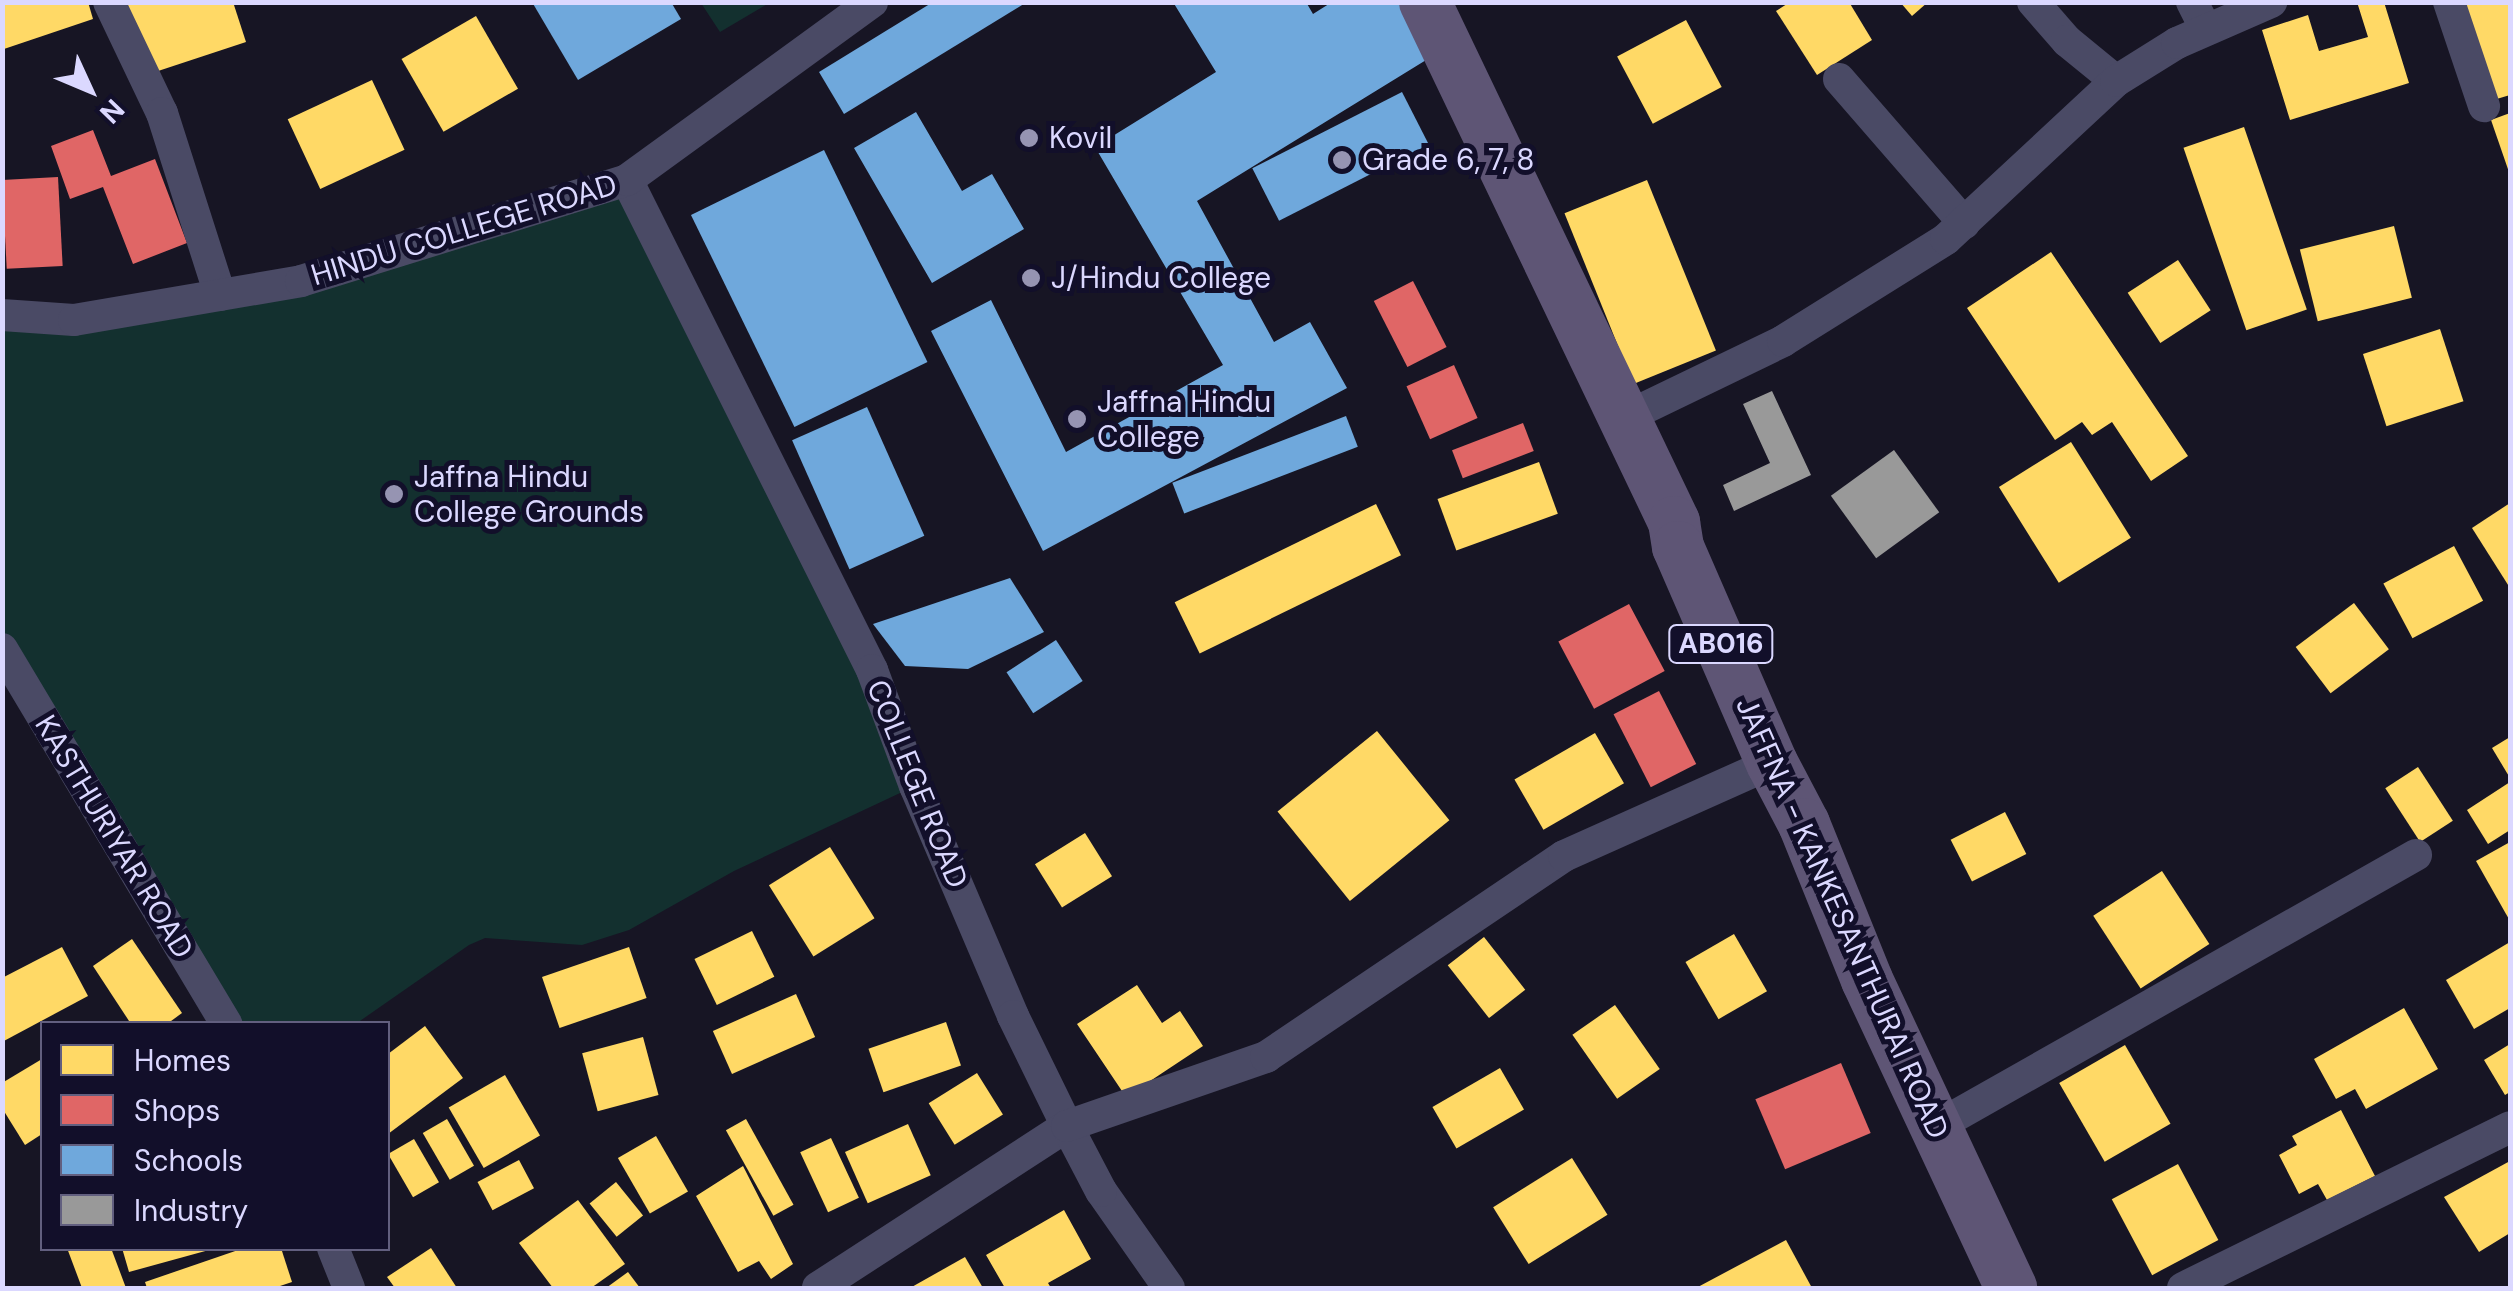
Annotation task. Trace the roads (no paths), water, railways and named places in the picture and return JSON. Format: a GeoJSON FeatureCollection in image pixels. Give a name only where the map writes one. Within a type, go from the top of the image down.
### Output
{"type":"FeatureCollection","features":[{"type":"Feature","properties":{"kind":"main road","name":"JAFFNA - KANKESANTHURAI ROAD"},"geometry":{"type":"LineString","coordinates":[[1425,2],[1674,522],[1678,547],[1772,763],[1804,824],[1867,980],[2011,1288]]}},
{"type":"Feature","properties":{"kind":"street"},"geometry":{"type":"LineString","coordinates":[[110,2],[162,113],[220,295]]}},
{"type":"Feature","properties":{"kind":"street","name":"HINDU COLLEGE ROAD"},"geometry":{"type":"LineString","coordinates":[[2,316],[74,320],[301,281],[627,180],[872,2]]}},
{"type":"Feature","properties":{"kind":"street"},"geometry":{"type":"LineString","coordinates":[[2033,2],[2068,42],[2116,81]]}},
{"type":"Feature","properties":{"kind":"street"},"geometry":{"type":"LineString","coordinates":[[1622,419],[1783,341],[1964,223],[2116,81],[2199,16],[2271,2]]}},
{"type":"Feature","properties":{"kind":"street"},"geometry":{"type":"LineString","coordinates":[[2449,2],[2484,106]]}},
{"type":"Feature","properties":{"kind":"street"},"geometry":{"type":"LineString","coordinates":[[1839,78],[1964,223]]}},
{"type":"Feature","properties":{"kind":"street","name":"COLLEGE ROAD"},"geometry":{"type":"LineString","coordinates":[[627,180],[872,670],[915,786],[1006,1000],[1101,1191],[1168,1288]]}},
{"type":"Feature","properties":{"kind":"street","name":"KASTHURIYAR ROAD"},"geometry":{"type":"LineString","coordinates":[[2,650],[224,1021]]}},
{"type":"Feature","properties":{"kind":"street"},"geometry":{"type":"LineString","coordinates":[[818,1288],[1068,1126],[1266,1057],[1564,856],[1772,763]]}},
{"type":"Feature","properties":{"kind":"street"},"geometry":{"type":"LineString","coordinates":[[1934,1128],[2416,856]]}},
{"type":"Feature","properties":{"kind":"street"},"geometry":{"type":"LineString","coordinates":[[2183,1288],[2510,1127]]}},
{"type":"Feature","properties":{"kind":"street"},"geometry":{"type":"LineString","coordinates":[[334,1251],[350,1288]]}},
{"type":"Feature","properties":{"kind":"place","name":"Kovil"},"geometry":{"type":"Point","coordinates":[1029,138]}},
{"type":"Feature","properties":{"kind":"place","name":"Grade 6, 7, 8"},"geometry":{"type":"Point","coordinates":[1342,160]}},
{"type":"Feature","properties":{"kind":"place","name":"J/Hindu College"},"geometry":{"type":"Point","coordinates":[1031,278]}},
{"type":"Feature","properties":{"kind":"place","name":"Jaffna Hindu College"},"geometry":{"type":"Point","coordinates":[1077,419]}},
{"type":"Feature","properties":{"kind":"place","name":"Jaffna Hindu College Grounds"},"geometry":{"type":"Point","coordinates":[394,494]}}]}
